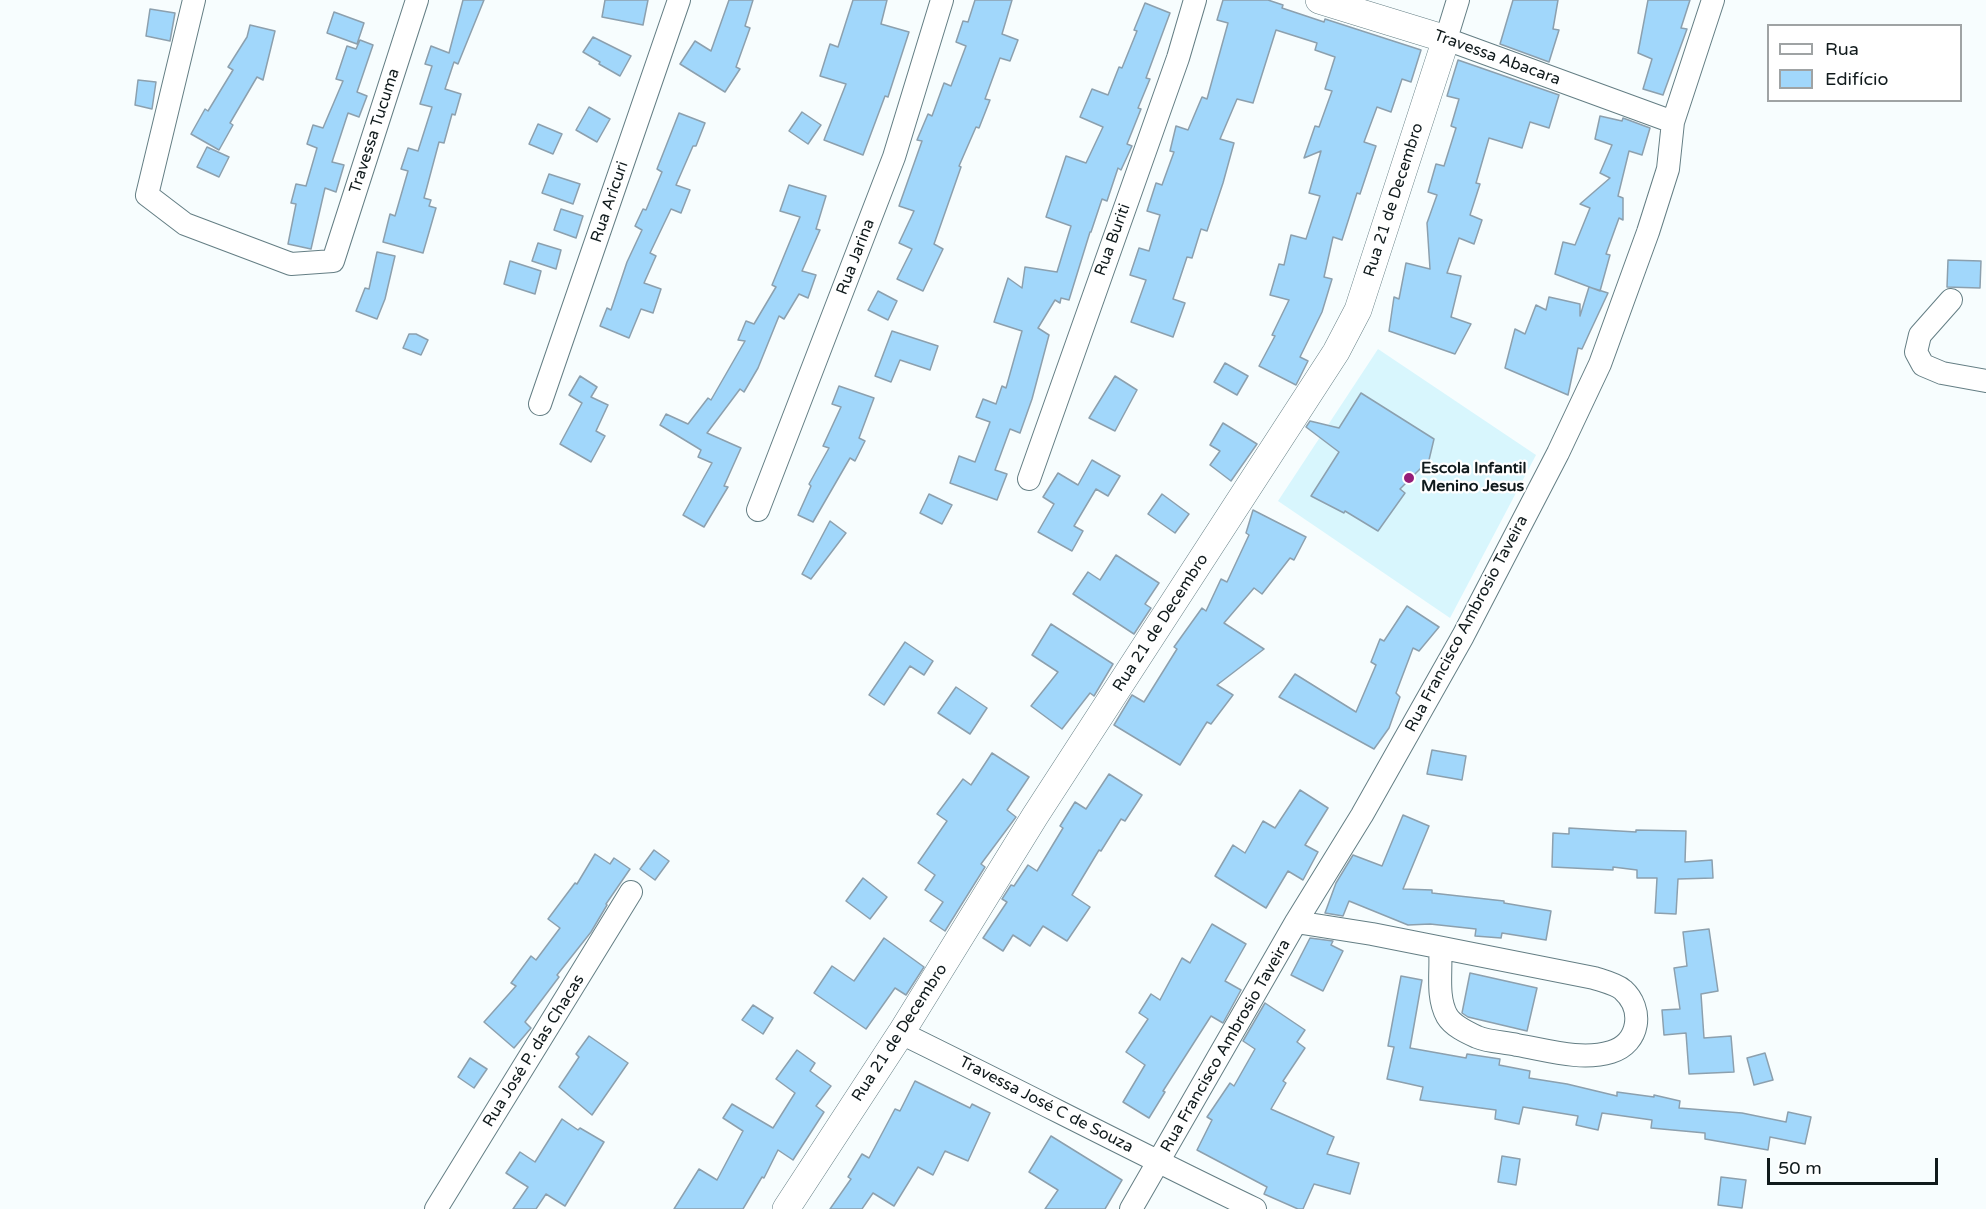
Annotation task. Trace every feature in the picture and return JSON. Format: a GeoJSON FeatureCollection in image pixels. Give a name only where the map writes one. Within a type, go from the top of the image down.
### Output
{"type":"FeatureCollection","features":[{"type":"Feature","properties":{"kind":"street","name":"Travessa Tucuma"},"geometry":{"type":"LineString","coordinates":[[194,0],[147,195],[185,224],[291,264],[333,261],[417,0]]}},
{"type":"Feature","properties":{"kind":"street","name":"Rua Aricuri"},"geometry":{"type":"LineString","coordinates":[[540,404],[679,0]]}},
{"type":"Feature","properties":{"kind":"street","name":"Rua Jarina"},"geometry":{"type":"LineString","coordinates":[[758,510],[894,157],[942,0]]}},
{"type":"Feature","properties":{"kind":"street","name":"Rua Buriti"},"geometry":{"type":"LineString","coordinates":[[1029,479],[1178,58],[1196,0]]}},
{"type":"Feature","properties":{"kind":"street","name":"Travessa Abacara"},"geometry":{"type":"LineString","coordinates":[[1319,0],[1446,39],[1673,122]]}},
{"type":"Feature","properties":{"kind":"street","name":"Rua 21 de Decembro"},"geometry":{"type":"LineString","coordinates":[[786,1209],[901,1033],[1035,816],[1336,352],[1358,310],[1458,0]]}},
{"type":"Feature","properties":{"kind":"street","name":"Rua Francisco Ambrosio Taveira"},"geometry":{"type":"LineString","coordinates":[[1131,1209],[1296,922],[1362,815],[1463,636],[1584,400],[1604,354],[1648,232],[1668,169],[1673,122],[1713,0]]}},
{"type":"Feature","properties":{"kind":"street"},"geometry":{"type":"LineString","coordinates":[[1951,300],[1920,335],[1916,352],[1923,365],[1942,373],[1986,381]]}},
{"type":"Feature","properties":{"kind":"street","name":"Rua José P. das Chacas"},"geometry":{"type":"LineString","coordinates":[[436,1209],[631,892]]}},
{"type":"Feature","properties":{"kind":"street"},"geometry":{"type":"LineString","coordinates":[[1296,922],[1496,957],[1603,981],[1621,988],[1631,998],[1637,1011],[1636,1026],[1624,1044],[1614,1051],[1599,1055],[1569,1054],[1478,1037],[1455,1025],[1448,1017],[1442,995],[1440,948]]}},
{"type":"Feature","properties":{"kind":"street","name":"Travessa José C de Souza"},"geometry":{"type":"LineString","coordinates":[[901,1033],[1255,1209]]}},
{"type":"Feature","properties":{"kind":"shaded area","name":"Escola Infantil Menino Jesus"},"geometry":{"type":"Polygon","coordinates":[[[1378,349],[1536,455],[1450,618],[1278,501],[1378,349]]]}},
{"type":"Feature","properties":{"kind":"building"},"geometry":{"type":"Polygon","coordinates":[[[463,0],[484,0],[458,64],[454,62],[445,89],[461,94],[455,115],[452,114],[444,143],[439,142],[424,198],[431,200],[429,206],[436,208],[423,253],[383,242],[390,214],[395,216],[408,171],[401,169],[408,148],[418,151],[432,107],[420,104],[432,66],[425,64],[431,46],[449,53],[463,0]]]}},
{"type":"Feature","properties":{"kind":"building"},"geometry":{"type":"Polygon","coordinates":[[[605,0],[648,0],[643,25],[602,17],[605,0]]]}},
{"type":"Feature","properties":{"kind":"building"},"geometry":{"type":"Polygon","coordinates":[[[729,0],[753,0],[745,26],[750,28],[736,67],[740,69],[725,92],[680,64],[695,41],[711,51],[729,0]]]}},
{"type":"Feature","properties":{"kind":"building"},"geometry":{"type":"Polygon","coordinates":[[[853,0],[887,0],[881,24],[909,32],[888,97],[885,96],[863,155],[824,140],[846,84],[820,76],[830,44],[838,47],[853,0]]]}},
{"type":"Feature","properties":{"kind":"building"},"geometry":{"type":"Polygon","coordinates":[[[975,0],[1012,0],[1002,34],[1018,40],[1010,61],[1000,58],[985,99],[990,100],[979,128],[976,127],[959,166],[961,167],[934,244],[943,249],[923,291],[897,279],[912,249],[899,243],[914,211],[899,206],[922,141],[917,140],[928,114],[932,116],[944,83],[951,86],[966,46],[956,42],[963,21],[968,22],[975,0]]]}},
{"type":"Feature","properties":{"kind":"building"},"geometry":{"type":"Polygon","coordinates":[[[1223,0],[1268,0],[1283,5],[1282,8],[1324,22],[1325,19],[1421,50],[1411,82],[1402,79],[1391,112],[1377,107],[1364,142],[1376,146],[1360,194],[1357,193],[1342,240],[1333,237],[1324,277],[1332,279],[1322,312],[1300,357],[1308,361],[1296,385],[1259,366],[1275,336],[1272,335],[1289,300],[1270,295],[1279,264],[1284,265],[1291,235],[1306,239],[1320,196],[1309,193],[1321,151],[1304,158],[1315,126],[1319,127],[1332,91],[1325,89],[1335,57],[1315,50],[1317,43],[1276,30],[1253,103],[1237,99],[1220,139],[1234,143],[1223,183],[1207,231],[1201,229],[1192,258],[1187,257],[1173,299],[1185,303],[1173,337],[1131,322],[1146,280],[1130,275],[1139,248],[1149,251],[1160,215],[1147,211],[1156,183],[1162,185],[1174,152],[1170,151],[1176,126],[1188,130],[1202,97],[1207,99],[1228,23],[1217,20],[1223,0]]]}},
{"type":"Feature","properties":{"kind":"building"},"geometry":{"type":"Polygon","coordinates":[[[1513,0],[1558,0],[1553,29],[1559,30],[1549,62],[1500,44],[1513,0]]]}},
{"type":"Feature","properties":{"kind":"building"},"geometry":{"type":"Polygon","coordinates":[[[1648,0],[1690,0],[1681,28],[1687,29],[1663,95],[1643,89],[1652,59],[1638,53],[1648,0]]]}},
{"type":"Feature","properties":{"kind":"building"},"geometry":{"type":"Polygon","coordinates":[[[1145,3],[1170,13],[1146,78],[1150,79],[1127,144],[1132,146],[1121,170],[1118,168],[1107,201],[1102,199],[1069,300],[1061,298],[1060,303],[1055,300],[1038,328],[1049,335],[1032,399],[1020,433],[1010,429],[995,470],[1007,474],[997,500],[950,483],[959,456],[975,462],[990,422],[976,417],[983,399],[996,404],[1002,386],[1006,388],[1022,331],[994,322],[1008,278],[1022,288],[1025,267],[1057,272],[1071,226],[1046,217],[1066,156],[1086,163],[1103,127],[1080,117],[1092,89],[1108,95],[1137,31],[1134,30],[1145,3]]]}},
{"type":"Feature","properties":{"kind":"building"},"geometry":{"type":"Polygon","coordinates":[[[150,9],[175,13],[170,41],[146,36],[150,9]]]}},
{"type":"Feature","properties":{"kind":"building"},"geometry":{"type":"Polygon","coordinates":[[[334,12],[364,23],[357,44],[327,33],[334,12]]]}},
{"type":"Feature","properties":{"kind":"building"},"geometry":{"type":"Polygon","coordinates":[[[250,25],[275,31],[263,80],[257,77],[230,123],[233,125],[219,150],[191,134],[205,109],[208,111],[233,70],[228,67],[247,37],[250,25]]]}},
{"type":"Feature","properties":{"kind":"building"},"geometry":{"type":"Polygon","coordinates":[[[593,37],[631,56],[620,76],[583,52],[593,37]]]}},
{"type":"Feature","properties":{"kind":"building"},"geometry":{"type":"Polygon","coordinates":[[[360,40],[373,45],[357,92],[367,96],[359,117],[348,113],[332,162],[344,165],[336,192],[325,188],[311,249],[288,244],[296,204],[291,203],[296,184],[306,186],[317,148],[307,144],[313,125],[323,128],[343,81],[336,79],[347,46],[356,49],[360,40]]]}},
{"type":"Feature","properties":{"kind":"building"},"geometry":{"type":"Polygon","coordinates":[[[1458,60],[1559,95],[1549,128],[1530,122],[1522,148],[1489,138],[1476,183],[1480,184],[1470,215],[1482,220],[1474,244],[1459,238],[1447,273],[1461,276],[1451,317],[1471,324],[1455,354],[1389,331],[1394,297],[1399,299],[1406,263],[1430,269],[1427,223],[1437,195],[1428,192],[1436,164],[1444,166],[1456,128],[1451,126],[1459,99],[1447,96],[1458,60]]]}},
{"type":"Feature","properties":{"kind":"building"},"geometry":{"type":"Polygon","coordinates":[[[138,80],[156,82],[152,109],[135,105],[138,80]]]}},
{"type":"Feature","properties":{"kind":"building"},"geometry":{"type":"Polygon","coordinates":[[[589,107],[610,119],[597,142],[576,130],[589,107]]]}},
{"type":"Feature","properties":{"kind":"building"},"geometry":{"type":"Polygon","coordinates":[[[802,112],[821,125],[808,144],[789,131],[802,112]]]}},
{"type":"Feature","properties":{"kind":"building"},"geometry":{"type":"Polygon","coordinates":[[[679,113],[705,123],[676,185],[690,190],[681,213],[671,209],[650,253],[656,256],[644,283],[661,289],[653,313],[641,309],[629,338],[600,326],[607,308],[611,310],[627,262],[642,230],[635,226],[643,209],[646,210],[662,172],[657,169],[679,113]]]}},
{"type":"Feature","properties":{"kind":"building"},"geometry":{"type":"Polygon","coordinates":[[[1600,116],[1622,121],[1623,118],[1650,128],[1642,155],[1629,151],[1618,196],[1623,198],[1623,220],[1619,218],[1606,254],[1610,255],[1600,291],[1555,274],[1563,242],[1575,245],[1590,208],[1580,204],[1610,178],[1600,173],[1612,145],[1595,139],[1600,116]]]}},
{"type":"Feature","properties":{"kind":"building"},"geometry":{"type":"Polygon","coordinates":[[[538,124],[562,134],[553,154],[529,144],[538,124]]]}},
{"type":"Feature","properties":{"kind":"building"},"geometry":{"type":"Polygon","coordinates":[[[207,147],[229,157],[219,177],[197,167],[207,147]]]}},
{"type":"Feature","properties":{"kind":"building"},"geometry":{"type":"Polygon","coordinates":[[[549,174],[580,184],[573,204],[542,193],[549,174]]]}},
{"type":"Feature","properties":{"kind":"building"},"geometry":{"type":"Polygon","coordinates":[[[789,185],[826,196],[816,229],[820,230],[802,271],[816,275],[808,298],[799,294],[784,319],[779,316],[758,368],[744,392],[740,389],[707,433],[741,448],[724,486],[728,487],[704,527],[683,515],[712,463],[698,457],[701,450],[660,425],[666,414],[688,424],[708,398],[711,400],[745,341],[738,340],[746,321],[754,324],[776,287],[772,285],[800,217],[780,211],[789,185]]]}},
{"type":"Feature","properties":{"kind":"building"},"geometry":{"type":"Polygon","coordinates":[[[561,209],[583,216],[576,238],[554,230],[561,209]]]}},
{"type":"Feature","properties":{"kind":"building"},"geometry":{"type":"Polygon","coordinates":[[[538,243],[561,250],[556,269],[532,261],[538,243]]]}},
{"type":"Feature","properties":{"kind":"building"},"geometry":{"type":"Polygon","coordinates":[[[377,252],[395,256],[385,299],[377,319],[356,311],[365,288],[369,289],[377,252]]]}},
{"type":"Feature","properties":{"kind":"building"},"geometry":{"type":"Polygon","coordinates":[[[1948,260],[1981,261],[1980,288],[1947,287],[1948,260]]]}},
{"type":"Feature","properties":{"kind":"building"},"geometry":{"type":"Polygon","coordinates":[[[510,261],[541,271],[535,294],[504,284],[510,261]]]}},
{"type":"Feature","properties":{"kind":"building"},"geometry":{"type":"Polygon","coordinates":[[[1589,287],[1608,293],[1582,349],[1578,348],[1568,395],[1505,368],[1515,329],[1525,334],[1536,305],[1546,310],[1549,297],[1580,304],[1580,316],[1589,287]]]}},
{"type":"Feature","properties":{"kind":"building"},"geometry":{"type":"Polygon","coordinates":[[[878,291],[897,301],[888,320],[868,310],[878,291]]]}},
{"type":"Feature","properties":{"kind":"building"},"geometry":{"type":"Polygon","coordinates":[[[892,331],[938,346],[930,370],[900,360],[891,382],[875,376],[892,331]]]}},
{"type":"Feature","properties":{"kind":"building"},"geometry":{"type":"Polygon","coordinates":[[[409,334],[416,334],[428,340],[421,355],[403,348],[409,334]]]}},
{"type":"Feature","properties":{"kind":"building"},"geometry":{"type":"Polygon","coordinates":[[[1225,363],[1248,376],[1237,395],[1214,382],[1225,363]]]}},
{"type":"Feature","properties":{"kind":"building"},"geometry":{"type":"Polygon","coordinates":[[[580,376],[597,387],[591,397],[608,405],[596,431],[605,436],[591,462],[560,444],[582,403],[569,395],[580,376]]]}},
{"type":"Feature","properties":{"kind":"building"},"geometry":{"type":"Polygon","coordinates":[[[1115,376],[1137,390],[1115,431],[1089,418],[1115,376]]]}},
{"type":"Feature","properties":{"kind":"building"},"geometry":{"type":"Polygon","coordinates":[[[839,386],[874,398],[859,438],[865,441],[855,461],[850,458],[813,522],[798,515],[811,486],[809,484],[829,448],[823,446],[841,407],[832,404],[839,386]]]}},
{"type":"Feature","properties":{"kind":"building"},"geometry":{"type":"Polygon","coordinates":[[[1361,393],[1434,439],[1429,460],[1400,489],[1405,493],[1378,531],[1345,511],[1344,513],[1311,496],[1339,452],[1306,427],[1310,421],[1339,428],[1361,393]]]}},
{"type":"Feature","properties":{"kind":"building"},"geometry":{"type":"Polygon","coordinates":[[[1223,423],[1257,444],[1231,481],[1210,465],[1220,451],[1210,445],[1223,423]]]}},
{"type":"Feature","properties":{"kind":"building"},"geometry":{"type":"Polygon","coordinates":[[[1092,460],[1120,476],[1108,496],[1096,489],[1074,526],[1083,531],[1072,551],[1038,532],[1054,504],[1043,497],[1058,473],[1078,485],[1092,460]]]}},
{"type":"Feature","properties":{"kind":"building"},"geometry":{"type":"Polygon","coordinates":[[[929,494],[952,505],[942,524],[920,513],[929,494]]]}},
{"type":"Feature","properties":{"kind":"building"},"geometry":{"type":"Polygon","coordinates":[[[1162,494],[1189,514],[1175,533],[1148,514],[1162,494]]]}},
{"type":"Feature","properties":{"kind":"building"},"geometry":{"type":"Polygon","coordinates":[[[1253,510],[1306,537],[1294,560],[1290,558],[1262,594],[1254,588],[1224,623],[1264,649],[1217,685],[1233,695],[1211,724],[1207,722],[1180,765],[1114,725],[1132,695],[1144,702],[1177,649],[1174,647],[1202,608],[1206,611],[1221,579],[1227,582],[1249,535],[1246,533],[1253,510]]]}},
{"type":"Feature","properties":{"kind":"building"},"geometry":{"type":"Polygon","coordinates":[[[830,521],[846,533],[811,579],[802,574],[830,521]]]}},
{"type":"Feature","properties":{"kind":"building"},"geometry":{"type":"Polygon","coordinates":[[[1116,555],[1159,583],[1145,604],[1151,608],[1134,634],[1073,594],[1088,572],[1100,580],[1116,555]]]}},
{"type":"Feature","properties":{"kind":"building"},"geometry":{"type":"Polygon","coordinates":[[[1407,606],[1439,627],[1419,651],[1413,648],[1396,693],[1400,697],[1389,728],[1374,749],[1279,697],[1295,674],[1356,712],[1376,665],[1371,662],[1380,639],[1384,641],[1407,606]]]}},
{"type":"Feature","properties":{"kind":"building"},"geometry":{"type":"Polygon","coordinates":[[[1051,624],[1113,664],[1094,696],[1090,693],[1062,729],[1031,706],[1058,672],[1032,655],[1051,624]]]}},
{"type":"Feature","properties":{"kind":"building"},"geometry":{"type":"Polygon","coordinates":[[[905,642],[933,661],[924,675],[910,666],[884,705],[869,695],[905,642]]]}},
{"type":"Feature","properties":{"kind":"building"},"geometry":{"type":"Polygon","coordinates":[[[956,687],[987,708],[970,734],[938,713],[956,687]]]}},
{"type":"Feature","properties":{"kind":"building"},"geometry":{"type":"Polygon","coordinates":[[[1432,750],[1466,756],[1462,780],[1427,774],[1432,750]]]}},
{"type":"Feature","properties":{"kind":"building"},"geometry":{"type":"Polygon","coordinates":[[[992,753],[1029,777],[1007,810],[1016,817],[981,864],[985,867],[945,931],[930,921],[943,902],[925,890],[935,875],[918,863],[947,821],[937,814],[963,779],[971,785],[992,753]]]}},
{"type":"Feature","properties":{"kind":"building"},"geometry":{"type":"Polygon","coordinates":[[[1109,774],[1142,795],[1125,821],[1121,819],[1101,851],[1099,850],[1072,895],[1090,907],[1067,941],[1043,926],[1030,946],[1013,935],[1003,951],[983,938],[1007,902],[1002,899],[1011,885],[1014,886],[1028,865],[1037,871],[1063,828],[1060,826],[1075,802],[1086,809],[1109,774]]]}},
{"type":"Feature","properties":{"kind":"building"},"geometry":{"type":"Polygon","coordinates":[[[1300,790],[1328,808],[1305,845],[1318,852],[1303,880],[1288,871],[1266,908],[1215,876],[1233,845],[1245,853],[1263,821],[1275,828],[1300,790]]]}},
{"type":"Feature","properties":{"kind":"building"},"geometry":{"type":"Polygon","coordinates":[[[1403,815],[1429,826],[1403,889],[1432,890],[1432,893],[1504,901],[1504,903],[1551,911],[1546,940],[1502,933],[1501,938],[1475,936],[1476,929],[1430,924],[1408,925],[1349,901],[1343,916],[1325,913],[1336,883],[1353,855],[1382,866],[1403,815]]]}},
{"type":"Feature","properties":{"kind":"building"},"geometry":{"type":"Polygon","coordinates":[[[1569,828],[1636,832],[1636,830],[1686,831],[1685,862],[1712,860],[1713,878],[1678,879],[1676,914],[1655,913],[1657,878],[1637,878],[1637,870],[1613,867],[1613,870],[1552,867],[1553,833],[1569,834],[1569,828]]]}},
{"type":"Feature","properties":{"kind":"building"},"geometry":{"type":"Polygon","coordinates":[[[654,850],[669,861],[655,880],[640,869],[654,850]]]}},
{"type":"Feature","properties":{"kind":"building"},"geometry":{"type":"Polygon","coordinates":[[[595,854],[610,864],[614,858],[630,869],[606,904],[591,932],[557,975],[559,977],[525,1022],[531,1028],[514,1048],[484,1022],[516,986],[511,983],[531,956],[536,960],[560,928],[548,919],[575,883],[577,884],[595,854]]]}},
{"type":"Feature","properties":{"kind":"building"},"geometry":{"type":"Polygon","coordinates":[[[863,878],[887,897],[870,919],[846,901],[863,878]]]}},
{"type":"Feature","properties":{"kind":"building"},"geometry":{"type":"Polygon","coordinates":[[[1212,924],[1246,944],[1225,981],[1241,990],[1223,1023],[1211,1016],[1163,1091],[1165,1092],[1149,1118],[1123,1102],[1145,1065],[1126,1052],[1148,1019],[1139,1013],[1151,994],[1160,1000],[1182,958],[1190,963],[1212,924]]]}},
{"type":"Feature","properties":{"kind":"building"},"geometry":{"type":"Polygon","coordinates":[[[1709,929],[1718,991],[1701,994],[1704,1038],[1731,1036],[1734,1072],[1689,1074],[1686,1033],[1664,1035],[1662,1010],[1680,1009],[1674,968],[1687,966],[1683,932],[1709,929]]]}},
{"type":"Feature","properties":{"kind":"building"},"geometry":{"type":"Polygon","coordinates":[[[884,938],[924,967],[906,995],[895,988],[866,1029],[814,993],[832,966],[854,981],[884,938]]]}},
{"type":"Feature","properties":{"kind":"building"},"geometry":{"type":"Polygon","coordinates":[[[1310,938],[1333,941],[1331,945],[1343,951],[1323,991],[1291,975],[1310,938]]]}},
{"type":"Feature","properties":{"kind":"building"},"geometry":{"type":"Polygon","coordinates":[[[1470,973],[1537,988],[1527,1031],[1468,1017],[1462,1013],[1470,973]]]}},
{"type":"Feature","properties":{"kind":"building"},"geometry":{"type":"Polygon","coordinates":[[[1401,976],[1422,980],[1410,1048],[1466,1058],[1467,1054],[1500,1059],[1499,1065],[1530,1071],[1529,1078],[1617,1096],[1617,1092],[1654,1097],[1654,1095],[1680,1101],[1679,1108],[1742,1113],[1786,1122],[1788,1112],[1811,1117],[1805,1144],[1770,1137],[1768,1150],[1705,1139],[1705,1133],[1651,1128],[1652,1120],[1602,1113],[1598,1130],[1576,1125],[1578,1116],[1523,1107],[1519,1124],[1495,1119],[1496,1110],[1420,1100],[1423,1087],[1387,1079],[1394,1047],[1388,1046],[1401,976]]]}},
{"type":"Feature","properties":{"kind":"building"},"geometry":{"type":"Polygon","coordinates":[[[1265,1003],[1305,1030],[1297,1042],[1305,1048],[1283,1081],[1286,1083],[1271,1109],[1334,1137],[1327,1154],[1359,1163],[1350,1194],[1314,1184],[1303,1209],[1264,1194],[1267,1187],[1197,1150],[1212,1120],[1207,1117],[1230,1083],[1234,1086],[1255,1049],[1243,1041],[1265,1003]]]}},
{"type":"Feature","properties":{"kind":"building"},"geometry":{"type":"Polygon","coordinates":[[[753,1005],[773,1018],[763,1034],[742,1020],[753,1005]]]}},
{"type":"Feature","properties":{"kind":"building"},"geometry":{"type":"Polygon","coordinates":[[[589,1036],[628,1063],[592,1115],[559,1087],[579,1057],[576,1054],[589,1036]]]}},
{"type":"Feature","properties":{"kind":"building"},"geometry":{"type":"Polygon","coordinates":[[[797,1050],[815,1063],[810,1071],[831,1086],[816,1106],[824,1112],[793,1160],[778,1150],[764,1178],[762,1177],[743,1209],[674,1209],[699,1169],[717,1180],[743,1131],[723,1118],[732,1104],[773,1128],[795,1093],[776,1079],[797,1050]]]}},
{"type":"Feature","properties":{"kind":"building"},"geometry":{"type":"Polygon","coordinates":[[[1765,1053],[1773,1080],[1754,1085],[1747,1058],[1765,1053]]]}},
{"type":"Feature","properties":{"kind":"building"},"geometry":{"type":"Polygon","coordinates":[[[470,1058],[487,1069],[474,1088],[458,1077],[470,1058]]]}},
{"type":"Feature","properties":{"kind":"building"},"geometry":{"type":"Polygon","coordinates":[[[915,1081],[970,1108],[972,1104],[990,1113],[968,1161],[945,1151],[933,1175],[918,1167],[894,1206],[873,1193],[862,1209],[830,1209],[851,1179],[848,1177],[862,1154],[869,1158],[895,1109],[900,1111],[915,1081]]]}},
{"type":"Feature","properties":{"kind":"building"},"geometry":{"type":"Polygon","coordinates":[[[562,1119],[578,1130],[580,1128],[604,1142],[565,1206],[546,1194],[536,1209],[513,1209],[528,1187],[506,1173],[520,1152],[535,1162],[562,1119]]]}},
{"type":"Feature","properties":{"kind":"building"},"geometry":{"type":"Polygon","coordinates":[[[1051,1136],[1122,1180],[1105,1209],[1045,1209],[1058,1190],[1029,1172],[1051,1136]]]}},
{"type":"Feature","properties":{"kind":"building"},"geometry":{"type":"Polygon","coordinates":[[[1502,1156],[1520,1159],[1516,1185],[1498,1182],[1502,1156]]]}},
{"type":"Feature","properties":{"kind":"building"},"geometry":{"type":"Polygon","coordinates":[[[1721,1177],[1746,1180],[1742,1208],[1718,1205],[1721,1177]]]}},
{"type":"Feature","properties":{"kind":"place","name":"Escola Infantil Menino Jesus"},"geometry":{"type":"Point","coordinates":[1409,478]}}]}
